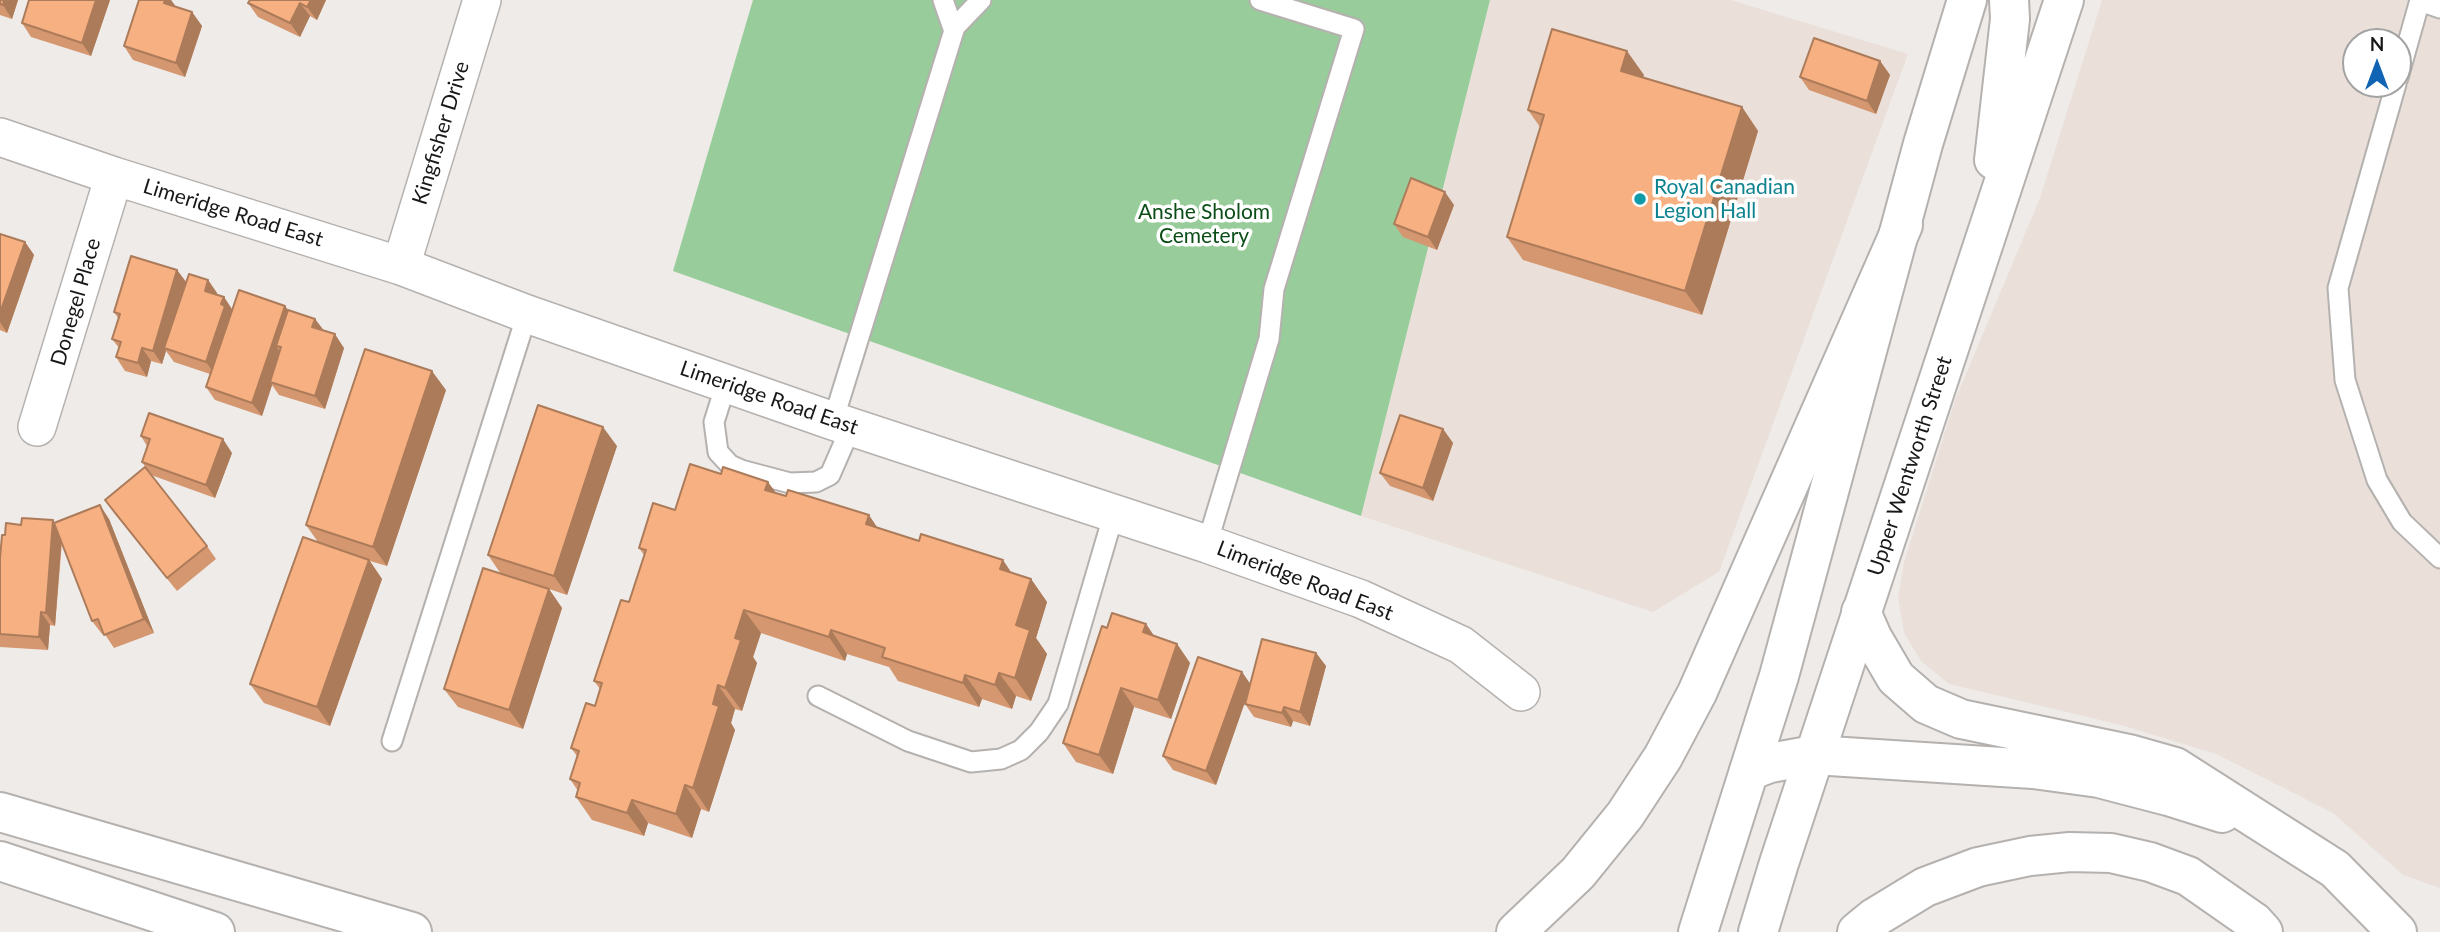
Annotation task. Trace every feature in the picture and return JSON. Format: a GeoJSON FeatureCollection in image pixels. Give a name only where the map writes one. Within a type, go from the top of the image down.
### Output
{"type":"FeatureCollection","features":[{"type":"Feature","properties":{"kind":"main road"},"geometry":{"type":"LineString","coordinates":[[1698,932],[1779,676],[1923,144],[1967,0]]}},
{"type":"Feature","properties":{"kind":"main road"},"geometry":{"type":"LineString","coordinates":[[1986,235],[2010,19],[2009,0]]}},
{"type":"Feature","properties":{"kind":"main road","name":"Upper Wentworth Street"},"geometry":{"type":"LineString","coordinates":[[1758,932],[2064,0]]}},
{"type":"Feature","properties":{"kind":"main road"},"geometry":{"type":"LineString","coordinates":[[1516,932],[1578,873],[1625,815],[1663,757],[1702,681],[1903,225]]}},
{"type":"Feature","properties":{"kind":"main road"},"geometry":{"type":"LineString","coordinates":[[1861,612],[1896,678],[1926,704],[1961,719],[2129,754],[2175,767],[2335,869],[2397,932]]}},
{"type":"Feature","properties":{"kind":"main road"},"geometry":{"type":"LineString","coordinates":[[1749,771],[1770,763],[1815,755],[2033,769],[2099,779],[2168,796],[2277,831]]}},
{"type":"Feature","properties":{"kind":"main road"},"geometry":{"type":"LineString","coordinates":[[0,812],[412,932]]}},
{"type":"Feature","properties":{"kind":"main road"},"geometry":{"type":"LineString","coordinates":[[1857,932],[1874,918],[1925,887],[1978,867],[2030,856],[2070,852],[2110,853],[2150,862],[2188,876],[2254,922],[2263,932]]}},
{"type":"Feature","properties":{"kind":"main road"},"geometry":{"type":"LineString","coordinates":[[0,861],[215,932]]}},
{"type":"Feature","properties":{"kind":"street","name":"Kingfisher Drive"},"geometry":{"type":"LineString","coordinates":[[401,266],[482,0]]}},
{"type":"Feature","properties":{"kind":"street","name":"Limeridge Road East"},"geometry":{"type":"LineString","coordinates":[[0,137],[114,176],[401,266],[527,314],[726,384],[1207,544],[1361,599],[1461,645],[1521,692]]}},
{"type":"Feature","properties":{"kind":"street","name":"Donegel Place"},"geometry":{"type":"LineString","coordinates":[[37,427],[114,176]]}},
{"type":"Feature","properties":{"kind":"lane"},"geometry":{"type":"LineString","coordinates":[[943,0],[954,31]]}},
{"type":"Feature","properties":{"kind":"lane"},"geometry":{"type":"LineString","coordinates":[[726,384],[715,422],[718,452],[730,465],[790,483],[816,482],[830,475],[842,424],[954,31],[981,0]]}},
{"type":"Feature","properties":{"kind":"lane"},"geometry":{"type":"LineString","coordinates":[[1207,544],[1269,339],[1274,289],[1354,29],[1260,0]]}},
{"type":"Feature","properties":{"kind":"lane"},"geometry":{"type":"LineString","coordinates":[[2412,29],[2420,1],[2440,8]]}},
{"type":"Feature","properties":{"kind":"lane"},"geometry":{"type":"LineString","coordinates":[[2392,98],[2338,288],[2345,380],[2376,480],[2402,522],[2440,558]]}},
{"type":"Feature","properties":{"kind":"lane"},"geometry":{"type":"LineString","coordinates":[[392,740],[527,314]]}},
{"type":"Feature","properties":{"kind":"lane"},"geometry":{"type":"LineString","coordinates":[[818,696],[908,740],[971,762],[1000,759],[1021,750],[1039,732],[1058,704],[1114,513]]}},
{"type":"Feature","properties":{"kind":"shaded area"},"geometry":{"type":"Polygon","coordinates":[[[1490,0],[1731,0],[1908,54],[1719,572],[1653,612],[1361,516],[1490,0]]]}},
{"type":"Feature","properties":{"kind":"shaded area"},"geometry":{"type":"Polygon","coordinates":[[[2102,0],[2440,0],[2440,888],[2403,875],[2333,813],[2216,754],[2121,725],[1949,684],[1921,661],[1904,633],[1898,598],[1904,562],[1955,400],[2040,198],[2102,0]]]}},
{"type":"Feature","properties":{"kind":"green space","name":"Anshe Sholom Cemetery"},"geometry":{"type":"Polygon","coordinates":[[[753,0],[1490,0],[1361,516],[673,271],[753,0]]]}},
{"type":"Feature","properties":{"kind":"building"},"geometry":{"type":"Polygon","coordinates":[[[29,0],[96,0],[82,43],[22,23],[29,0]]]}},
{"type":"Feature","properties":{"kind":"building"},"geometry":{"type":"Polygon","coordinates":[[[139,0],[165,0],[164,3],[192,12],[176,63],[124,46],[139,0]]]}},
{"type":"Feature","properties":{"kind":"building"},"geometry":{"type":"Polygon","coordinates":[[[250,0],[311,0],[307,7],[300,3],[290,23],[248,3],[250,0]]]}},
{"type":"Feature","properties":{"kind":"building","name":"Royal Canadian Legion Hall"},"geometry":{"type":"Polygon","coordinates":[[[1552,29],[1627,51],[1621,71],[1742,107],[1685,291],[1507,237],[1544,115],[1528,110],[1552,29]]]}},
{"type":"Feature","properties":{"kind":"building"},"geometry":{"type":"Polygon","coordinates":[[[1814,38],[1880,61],[1867,101],[1800,77],[1814,38]]]}},
{"type":"Feature","properties":{"kind":"building"},"geometry":{"type":"Polygon","coordinates":[[[1411,178],[1445,192],[1428,237],[1394,224],[1411,178]]]}},
{"type":"Feature","properties":{"kind":"building"},"geometry":{"type":"Polygon","coordinates":[[[0,234],[25,242],[0,313],[0,234]]]}},
{"type":"Feature","properties":{"kind":"building"},"geometry":{"type":"Polygon","coordinates":[[[131,256],[177,270],[153,351],[142,348],[138,363],[116,357],[121,342],[112,339],[120,314],[114,312],[131,256]]]}},
{"type":"Feature","properties":{"kind":"building"},"geometry":{"type":"Polygon","coordinates":[[[189,274],[208,280],[205,291],[224,297],[221,304],[225,306],[206,362],[164,348],[189,274]]]}},
{"type":"Feature","properties":{"kind":"building"},"geometry":{"type":"Polygon","coordinates":[[[239,290],[285,306],[252,403],[206,387],[239,290]]]}},
{"type":"Feature","properties":{"kind":"building"},"geometry":{"type":"Polygon","coordinates":[[[288,310],[315,319],[312,327],[335,334],[315,396],[270,382],[281,347],[276,346],[288,310]]]}},
{"type":"Feature","properties":{"kind":"building"},"geometry":{"type":"Polygon","coordinates":[[[365,349],[432,371],[373,547],[306,525],[365,349]]]}},
{"type":"Feature","properties":{"kind":"building"},"geometry":{"type":"Polygon","coordinates":[[[538,405],[603,427],[554,576],[488,555],[538,405]]]}},
{"type":"Feature","properties":{"kind":"building"},"geometry":{"type":"Polygon","coordinates":[[[149,413],[223,439],[206,485],[142,462],[150,439],[141,436],[149,413]]]}},
{"type":"Feature","properties":{"kind":"building"},"geometry":{"type":"Polygon","coordinates":[[[1400,415],[1443,429],[1423,488],[1380,473],[1400,415]]]}},
{"type":"Feature","properties":{"kind":"building"},"geometry":{"type":"Polygon","coordinates":[[[690,464],[721,474],[723,467],[768,482],[765,490],[786,496],[788,490],[869,515],[866,524],[919,541],[921,534],[1003,560],[1000,569],[1031,579],[1016,625],[1030,630],[1015,678],[999,673],[995,685],[965,675],[963,683],[882,657],[885,648],[831,630],[829,637],[744,610],[735,638],[741,640],[725,688],[718,685],[713,704],[719,706],[693,788],[685,785],[676,814],[632,800],[627,813],[576,797],[580,783],[570,779],[579,751],[571,748],[586,703],[595,706],[602,683],[594,681],[621,600],[629,602],[646,550],[639,548],[653,503],[675,510],[690,464]]]}},
{"type":"Feature","properties":{"kind":"building"},"geometry":{"type":"Polygon","coordinates":[[[145,467],[207,546],[167,578],[105,500],[145,467]]]}},
{"type":"Feature","properties":{"kind":"building"},"geometry":{"type":"Polygon","coordinates":[[[100,505],[144,619],[104,635],[98,619],[92,621],[54,523],[100,505]]]}},
{"type":"Feature","properties":{"kind":"building"},"geometry":{"type":"Polygon","coordinates":[[[22,518],[53,520],[46,613],[41,612],[39,637],[0,634],[2,535],[5,535],[6,523],[21,525],[22,518]]]}},
{"type":"Feature","properties":{"kind":"building"},"geometry":{"type":"Polygon","coordinates":[[[303,537],[369,560],[317,707],[250,684],[303,537]]]}},
{"type":"Feature","properties":{"kind":"building"},"geometry":{"type":"Polygon","coordinates":[[[483,568],[549,589],[509,710],[444,689],[483,568]]]}},
{"type":"Feature","properties":{"kind":"building"},"geometry":{"type":"Polygon","coordinates":[[[1112,613],[1146,624],[1143,632],[1177,644],[1158,700],[1121,688],[1099,755],[1063,743],[1102,626],[1107,628],[1112,613]]]}},
{"type":"Feature","properties":{"kind":"building"},"geometry":{"type":"Polygon","coordinates":[[[1262,639],[1316,653],[1300,712],[1284,707],[1282,713],[1245,704],[1262,639]]]}},
{"type":"Feature","properties":{"kind":"building"},"geometry":{"type":"Polygon","coordinates":[[[1198,657],[1242,672],[1206,771],[1163,756],[1198,657]]]}},
{"type":"Feature","properties":{"kind":"place","name":"Royal Canadian Legion Hall"},"geometry":{"type":"Point","coordinates":[1640,199]}}]}
